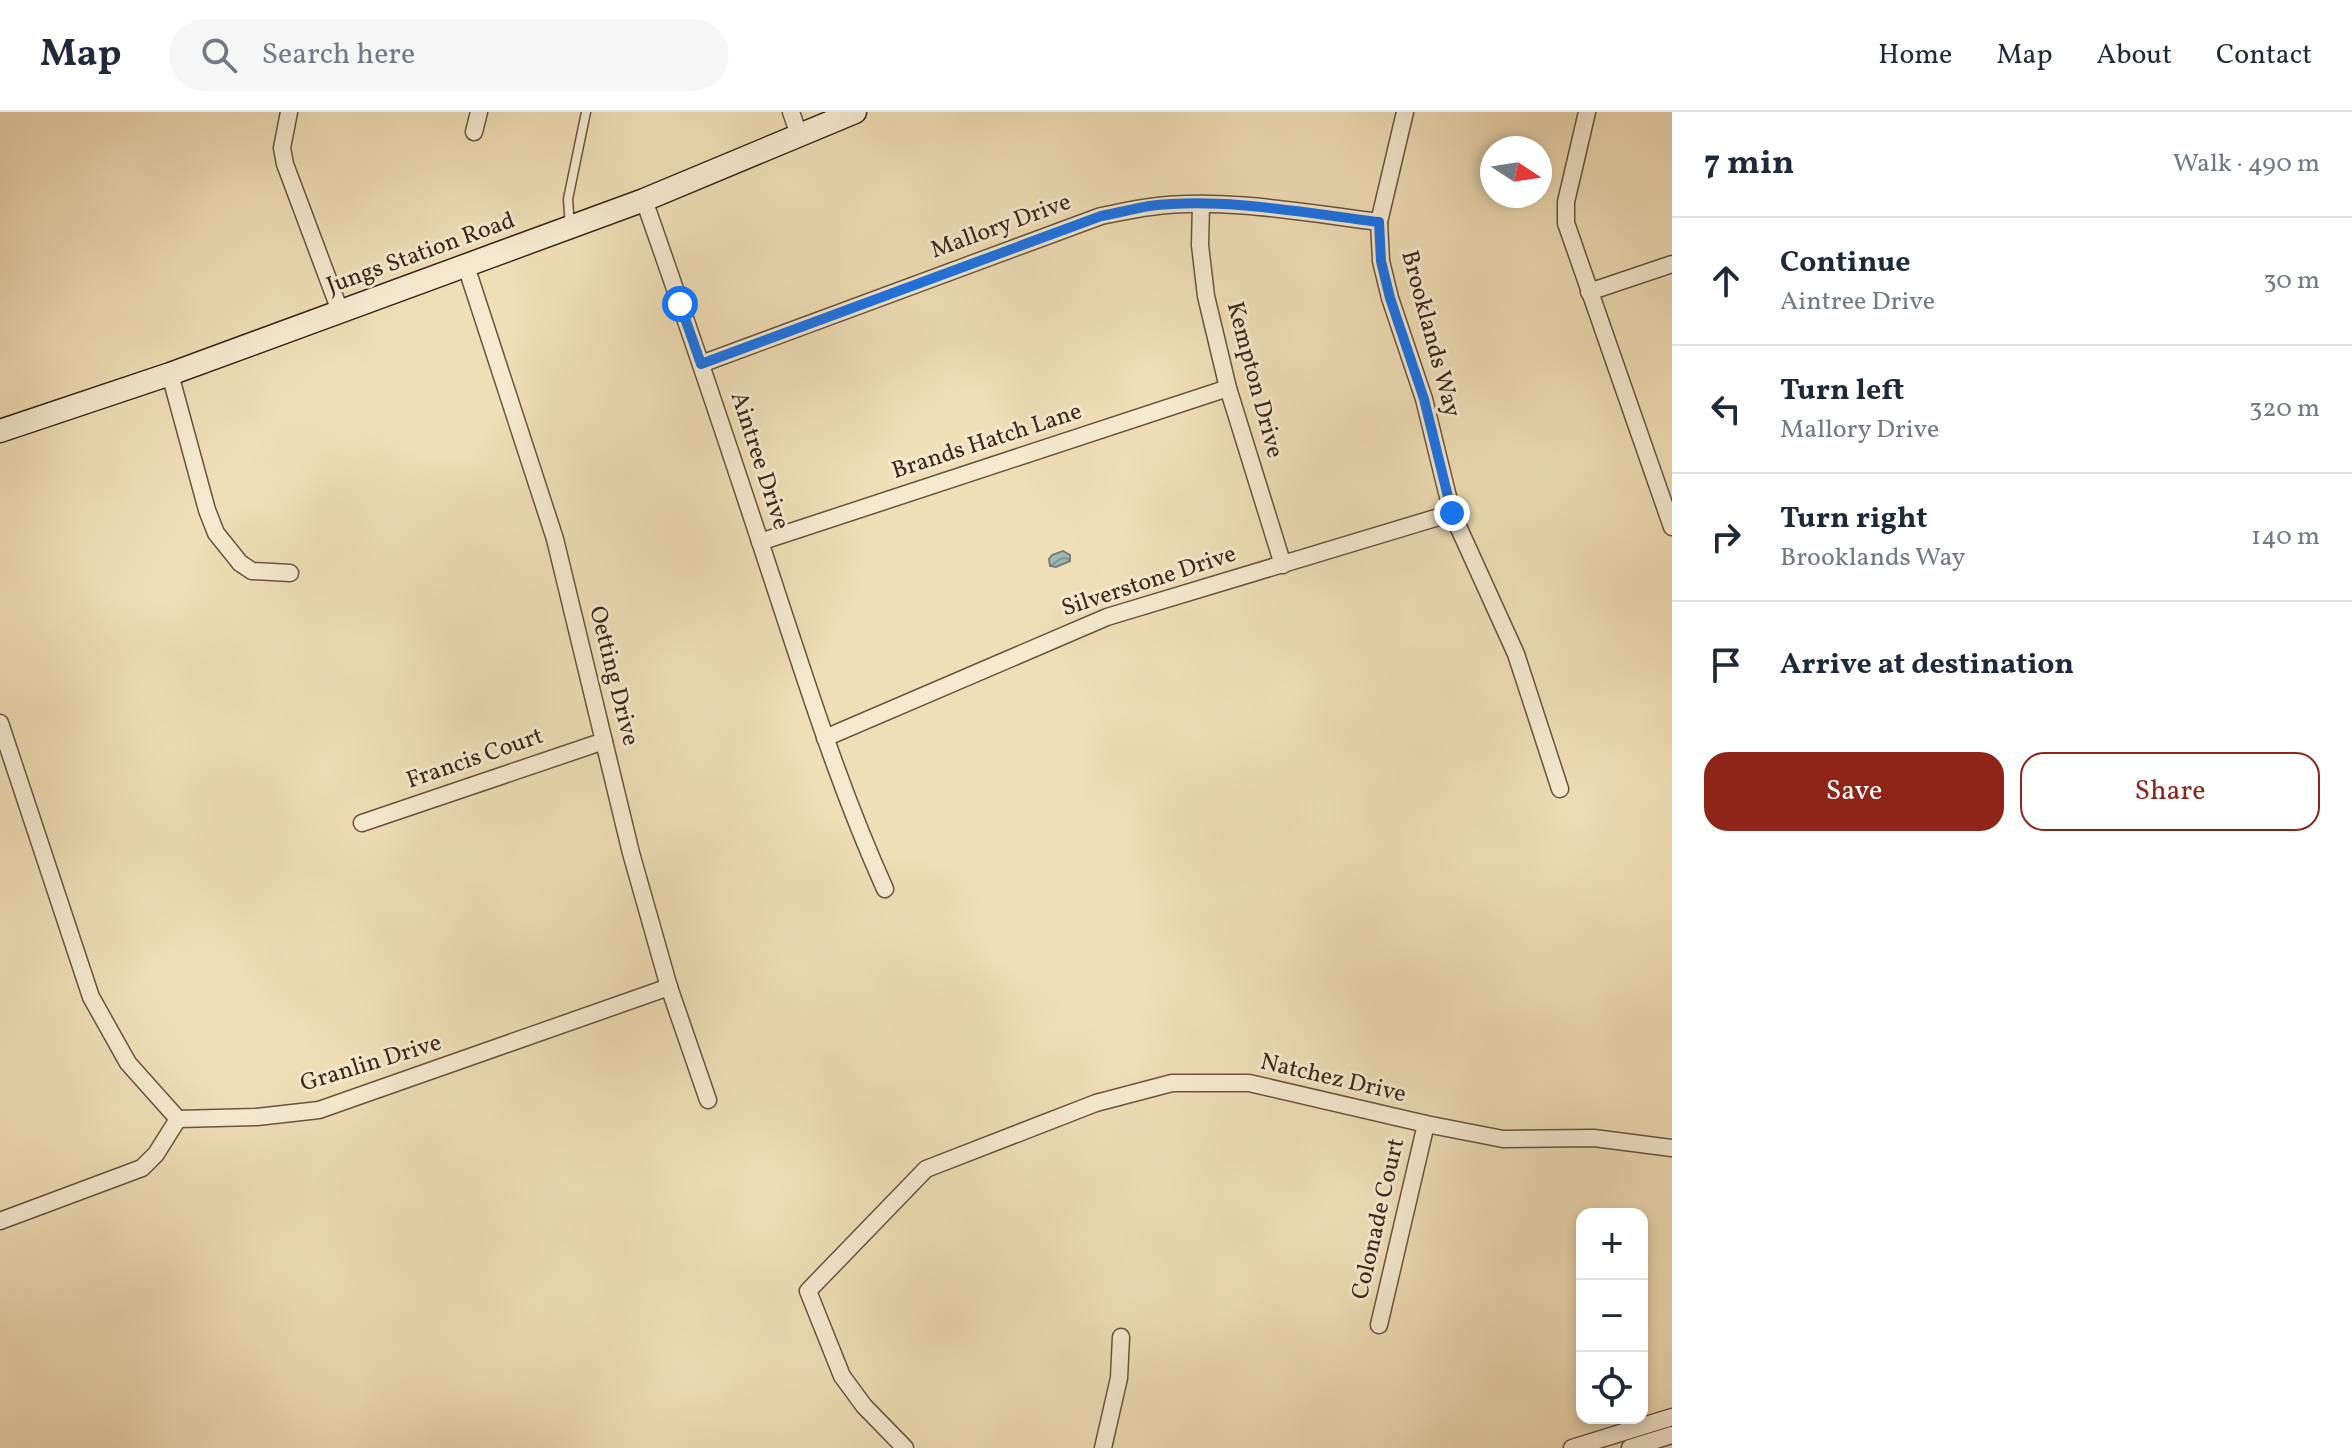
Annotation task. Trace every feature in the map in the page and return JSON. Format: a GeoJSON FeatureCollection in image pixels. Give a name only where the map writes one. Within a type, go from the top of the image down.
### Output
{"type":"FeatureCollection","features":[{"type":"Feature","properties":{"kind":"main road","name":"Jungs Station Road"},"geometry":{"type":"LineString","coordinates":[[0,431],[170,374],[644,200],[855,112]]}},
{"type":"Feature","properties":{"kind":"street"},"geometry":{"type":"LineString","coordinates":[[289,112],[282,148],[285,164],[340,311]]}},
{"type":"Feature","properties":{"kind":"street"},"geometry":{"type":"LineString","coordinates":[[474,132],[479,112]]}},
{"type":"Feature","properties":{"kind":"street"},"geometry":{"type":"LineString","coordinates":[[791,112],[799,135]]}},
{"type":"Feature","properties":{"kind":"street","name":"Brooklands Way"},"geometry":{"type":"LineString","coordinates":[[1405,112],[1379,222],[1381,261],[1390,298],[1424,399],[1452,513],[1516,654],[1560,789]]}},
{"type":"Feature","properties":{"kind":"street"},"geometry":{"type":"LineString","coordinates":[[1587,112],[1566,202],[1566,223],[1672,527]]}},
{"type":"Feature","properties":{"kind":"street","name":"Aintree Drive"},"geometry":{"type":"LineString","coordinates":[[644,200],[825,738],[862,838],[885,889]]}},
{"type":"Feature","properties":{"kind":"street","name":"Mallory Drive"},"geometry":{"type":"LineString","coordinates":[[701,364],[1101,216],[1150,206],[1201,204],[1379,222]]}},
{"type":"Feature","properties":{"kind":"street","name":"Kempton Drive"},"geometry":{"type":"LineString","coordinates":[[1201,204],[1200,245],[1206,296],[1228,388],[1283,565]]}},
{"type":"Feature","properties":{"kind":"street"},"geometry":{"type":"LineString","coordinates":[[1589,292],[1672,264]]}},
{"type":"Feature","properties":{"kind":"street","name":"Oetting Drive"},"geometry":{"type":"LineString","coordinates":[[466,266],[555,539],[631,853],[669,987],[708,1100]]}},
{"type":"Feature","properties":{"kind":"street"},"geometry":{"type":"LineString","coordinates":[[170,374],[216,533],[240,563],[252,571],[290,573]]}},
{"type":"Feature","properties":{"kind":"street","name":"Brands Hatch Lane"},"geometry":{"type":"LineString","coordinates":[[760,542],[1228,388]]}},
{"type":"Feature","properties":{"kind":"street","name":"Silverstone Drive"},"geometry":{"type":"LineString","coordinates":[[825,738],[1107,617],[1452,513]]}},
{"type":"Feature","properties":{"kind":"street"},"geometry":{"type":"LineString","coordinates":[[0,723],[91,997],[128,1063],[178,1119],[156,1154],[142,1168],[0,1221]]}},
{"type":"Feature","properties":{"kind":"street","name":"Francis Court"},"geometry":{"type":"LineString","coordinates":[[362,823],[604,741]]}},
{"type":"Feature","properties":{"kind":"street","name":"Granlin Drive"},"geometry":{"type":"LineString","coordinates":[[178,1119],[257,1117],[319,1110],[669,987]]}},
{"type":"Feature","properties":{"kind":"street","name":"Natchez Drive"},"geometry":{"type":"LineString","coordinates":[[905,1448],[864,1406],[842,1376],[808,1291],[926,1169],[1096,1103],[1172,1083],[1249,1083],[1503,1139],[1594,1138],[1672,1148]]}},
{"type":"Feature","properties":{"kind":"street","name":"Colonade Court"},"geometry":{"type":"LineString","coordinates":[[1379,1325],[1426,1124]]}},
{"type":"Feature","properties":{"kind":"street"},"geometry":{"type":"LineString","coordinates":[[1103,1448],[1119,1378],[1121,1337]]}},
{"type":"Feature","properties":{"kind":"street"},"geometry":{"type":"LineString","coordinates":[[1648,1420],[1672,1417]]}},
{"type":"Feature","properties":{"kind":"street"},"geometry":{"type":"LineString","coordinates":[[1572,1448],[1622,1424],[1629,1448],[1672,1435]]}},
{"type":"Feature","properties":{"kind":"lane"},"geometry":{"type":"LineString","coordinates":[[570,227],[568,199],[586,112]]}},
{"type":"Feature","properties":{"kind":"water"},"geometry":{"type":"Polygon","coordinates":[[[1063,551],[1070,555],[1070,561],[1056,567],[1050,566],[1052,555],[1063,551]]]}},
{"type":"Feature","properties":{"kind":"route"},"geometry":{"type":"LineString","coordinates":[[680,304],[701,364],[1101,216],[1150,206],[1201,204],[1379,222],[1381,261],[1390,298],[1424,399],[1452,513]]}}]}
